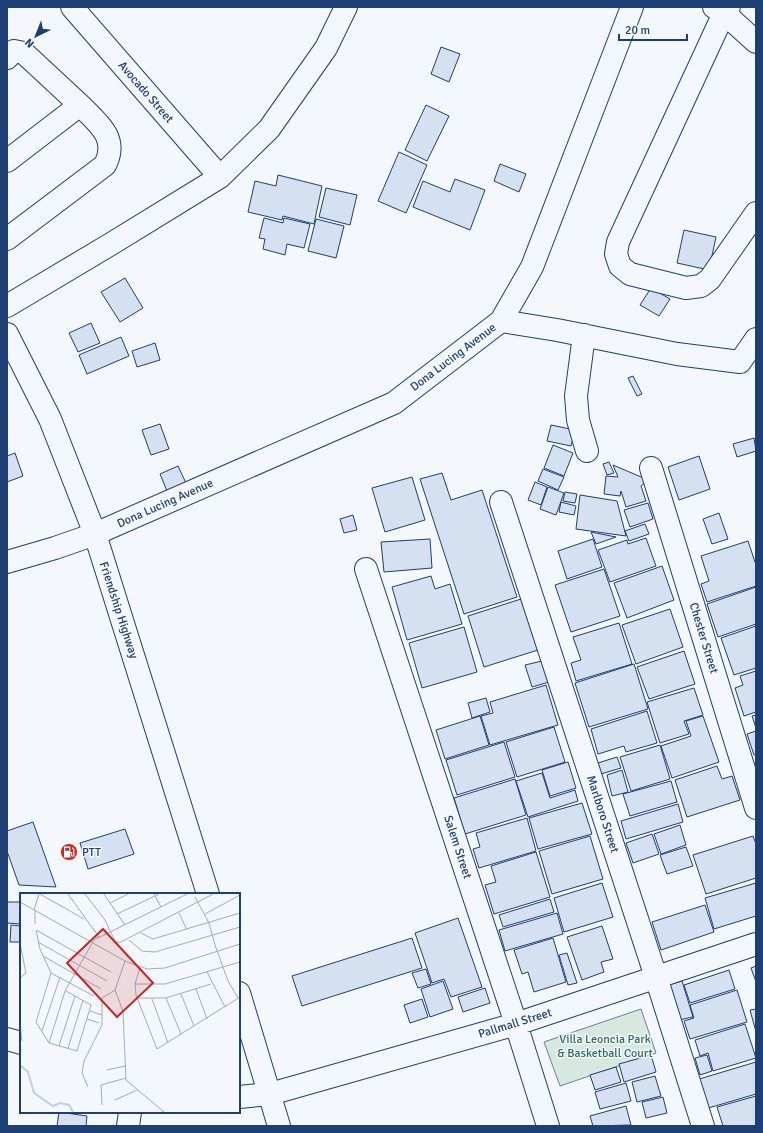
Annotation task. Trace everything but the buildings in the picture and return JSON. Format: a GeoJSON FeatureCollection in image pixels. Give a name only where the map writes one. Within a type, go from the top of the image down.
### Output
{"type":"FeatureCollection","features":[{"type":"Feature","properties":{"kind":"street","name":"Avocado Street"},"geometry":{"type":"LineString","coordinates":[[72,7],[220,177]]}},
{"type":"Feature","properties":{"kind":"street"},"geometry":{"type":"LineString","coordinates":[[7,306],[220,177],[269,129],[326,48],[346,7]]}},
{"type":"Feature","properties":{"kind":"street","name":"Dona Lucing Avenue"},"geometry":{"type":"LineString","coordinates":[[7,562],[55,548],[95,534],[394,403],[501,321],[532,267],[632,7]]}},
{"type":"Feature","properties":{"kind":"street"},"geometry":{"type":"LineString","coordinates":[[756,42],[722,9],[618,242],[616,254],[620,266],[630,274],[686,288],[701,286],[710,279],[756,212]]}},
{"type":"Feature","properties":{"kind":"street"},"geometry":{"type":"LineString","coordinates":[[7,58],[14,51],[24,53],[80,105],[105,131],[110,144],[109,158],[105,165],[7,239]]}},
{"type":"Feature","properties":{"kind":"street"},"geometry":{"type":"LineString","coordinates":[[7,161],[80,105]]}},
{"type":"Feature","properties":{"kind":"street"},"geometry":{"type":"LineString","coordinates":[[501,321],[584,335],[677,354],[740,362],[756,339]]}},
{"type":"Feature","properties":{"kind":"street"},"geometry":{"type":"LineString","coordinates":[[584,335],[576,396],[578,420],[587,451]]}},
{"type":"Feature","properties":{"kind":"street","name":"Friendship Highway"},"geometry":{"type":"LineString","coordinates":[[8,338],[50,419],[95,534],[208,893]]}},
{"type":"Feature","properties":{"kind":"street","name":"Chester Street"},"geometry":{"type":"LineString","coordinates":[[651,468],[756,808]]}},
{"type":"Feature","properties":{"kind":"street","name":"Marlboro Street"},"geometry":{"type":"LineString","coordinates":[[501,502],[703,1126]]}},
{"type":"Feature","properties":{"kind":"street","name":"Salem Street"},"geometry":{"type":"LineString","coordinates":[[366,569],[516,1024],[548,1126]]}},
{"type":"Feature","properties":{"kind":"street","name":"Pallmall Street"},"geometry":{"type":"LineString","coordinates":[[240,1097],[270,1094],[516,1024],[756,944]]}},
{"type":"Feature","properties":{"kind":"street"},"geometry":{"type":"LineString","coordinates":[[240,996],[279,1126]]}},
{"type":"Feature","properties":{"kind":"street"},"geometry":{"type":"LineString","coordinates":[[7,1039],[20,1043]]}},
{"type":"Feature","properties":{"kind":"street"},"geometry":{"type":"LineString","coordinates":[[128,1126],[130,1113]]}},
{"type":"Feature","properties":{"kind":"green space","name":"Villa Leoncia Park & Basketball Court"},"geometry":{"type":"Polygon","coordinates":[[[641,1009],[656,1053],[560,1086],[544,1042],[641,1009]]]}},
{"type":"Feature","properties":{"kind":"place","name":"PTT"},"geometry":{"type":"Point","coordinates":[69,852]}}]}
